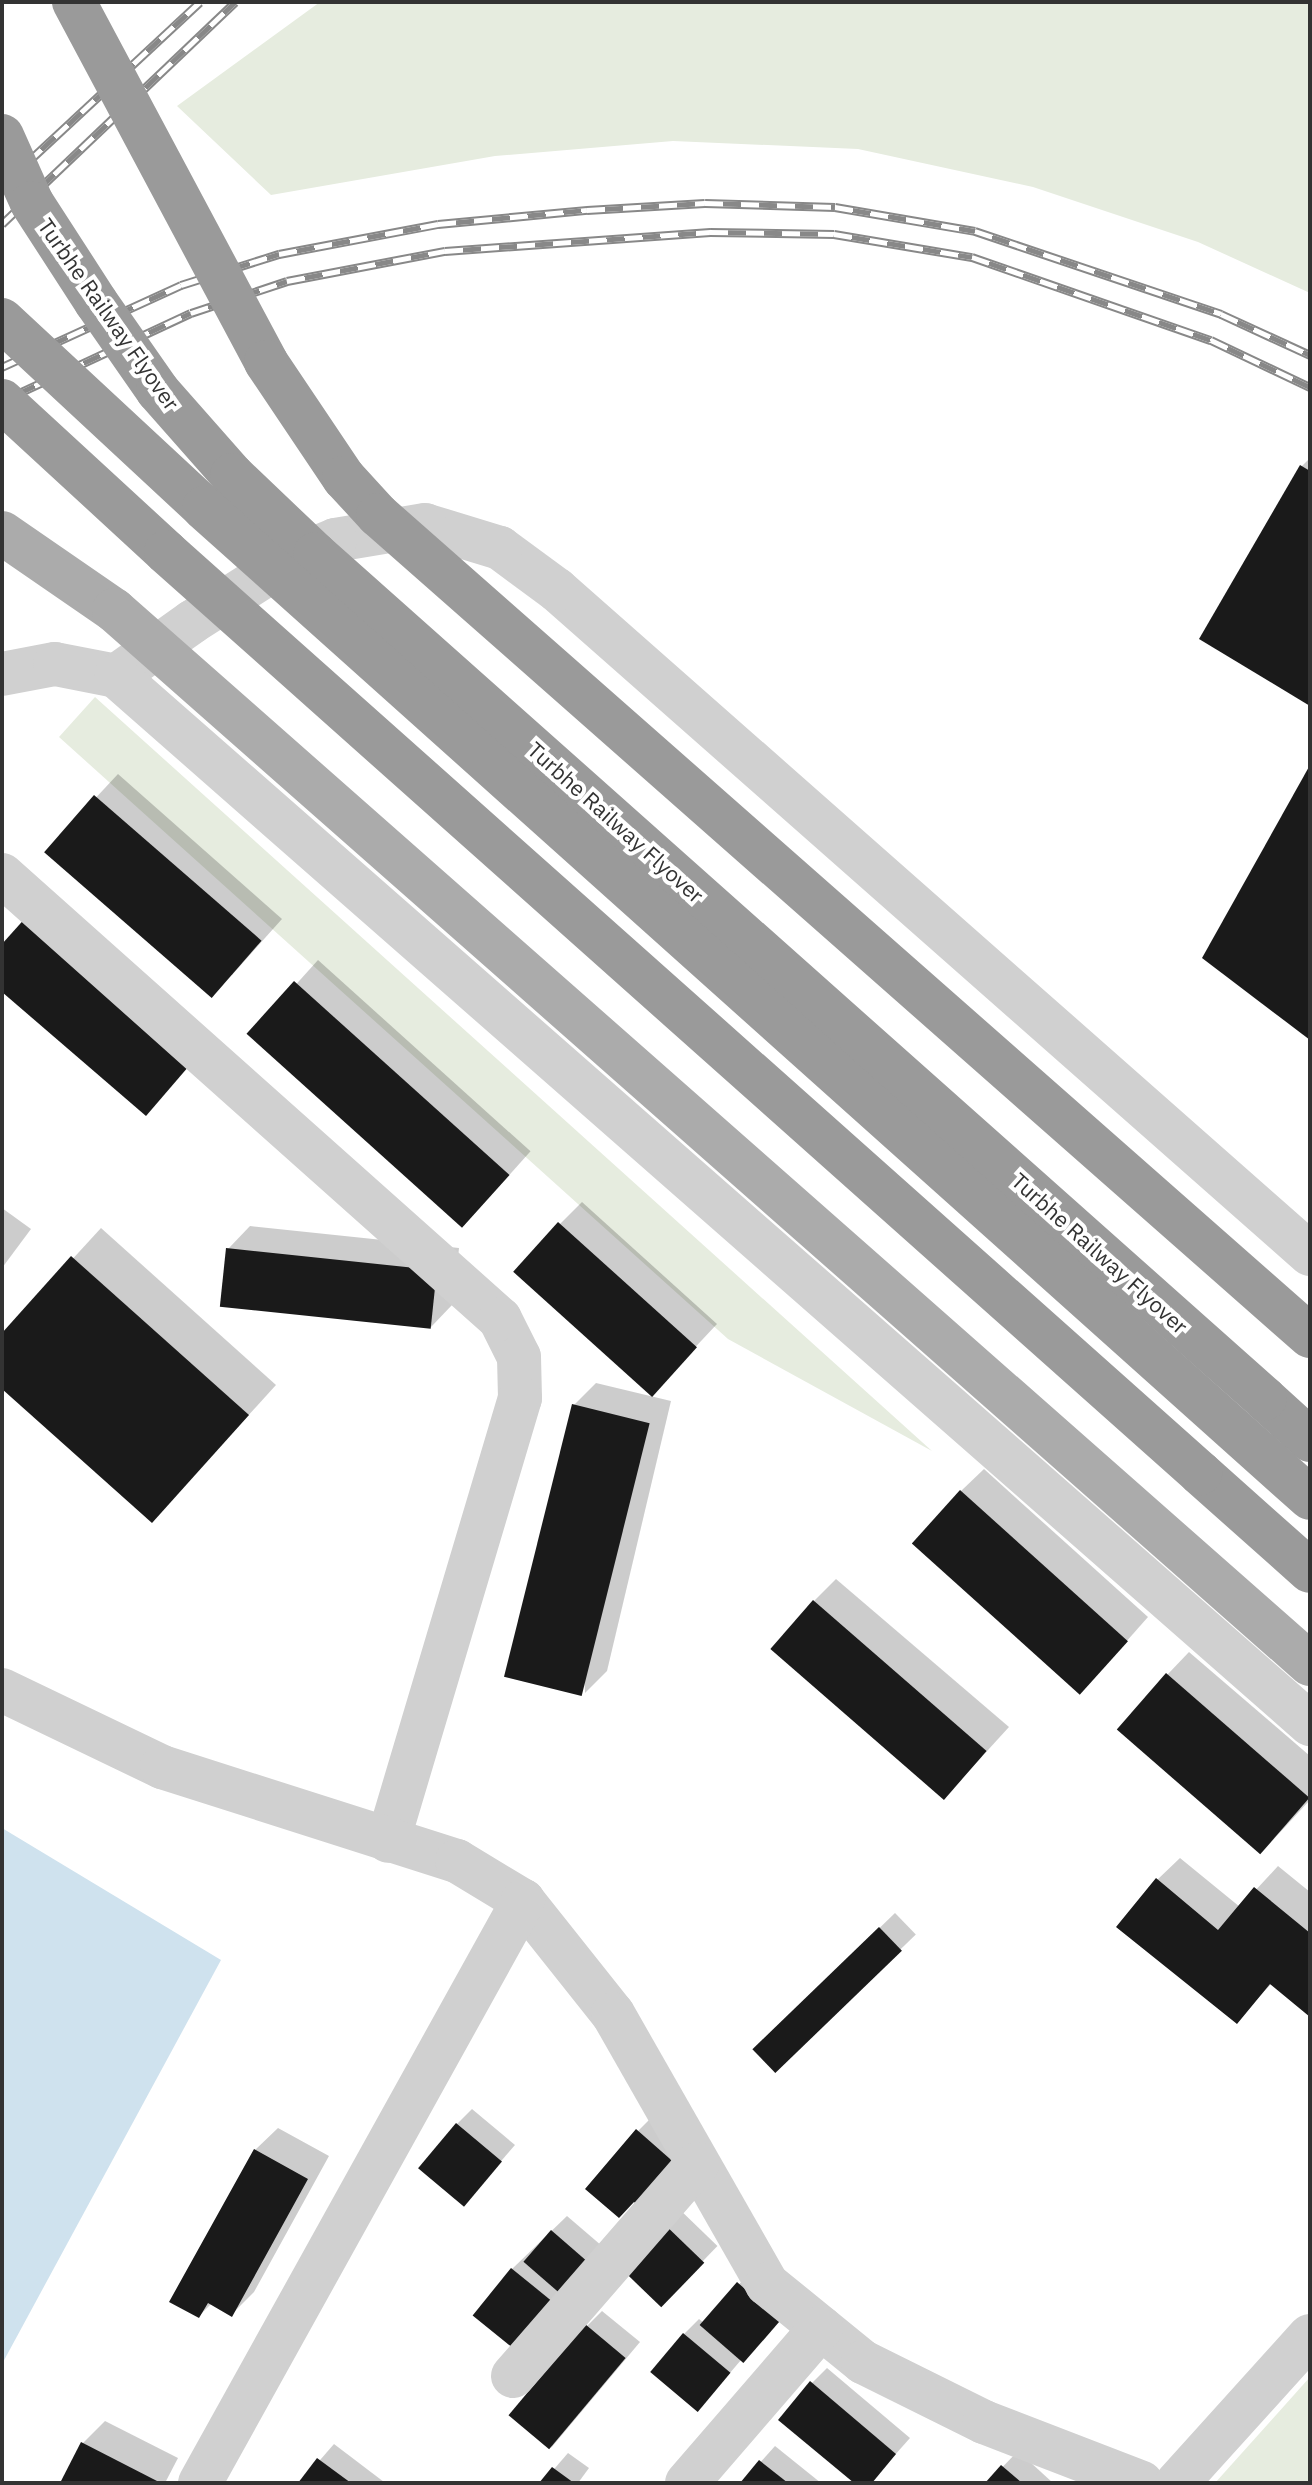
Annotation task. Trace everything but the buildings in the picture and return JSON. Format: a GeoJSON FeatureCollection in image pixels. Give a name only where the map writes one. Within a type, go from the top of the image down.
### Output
{"type":"FeatureCollection","features":[{"type":"Feature","properties":{"kind":"highway"},"geometry":{"type":"LineString","coordinates":[[74,2],[266,362],[344,478],[378,515],[1310,1336]]}},
{"type":"Feature","properties":{"kind":"highway","name":"Turbhe Railway Flyover"},"geometry":{"type":"LineString","coordinates":[[2,136],[32,203],[96,302],[158,391],[232,475],[327,565],[1310,1440]]}},
{"type":"Feature","properties":{"kind":"highway"},"geometry":{"type":"LineString","coordinates":[[2,320],[204,508],[1310,1498]]}},
{"type":"Feature","properties":{"kind":"highway"},"geometry":{"type":"LineString","coordinates":[[2,401],[166,552],[1310,1571]]}},
{"type":"Feature","properties":{"kind":"highway"},"geometry":{"type":"LineString","coordinates":[[2,429],[166,552]]}},
{"type":"Feature","properties":{"kind":"main road"},"geometry":{"type":"LineString","coordinates":[[2,533],[114,610],[1310,1664]]}},
{"type":"Feature","properties":{"kind":"street"},"geometry":{"type":"LineString","coordinates":[[116,676],[192,622],[294,557],[335,540],[425,525],[500,548],[557,590],[1310,1254]]}},
{"type":"Feature","properties":{"kind":"street"},"geometry":{"type":"LineString","coordinates":[[2,674],[55,664],[116,676],[1310,1724]]}},
{"type":"Feature","properties":{"kind":"street"},"geometry":{"type":"LineString","coordinates":[[2,875],[500,1319],[519,1357],[520,1398],[388,1841]]}},
{"type":"Feature","properties":{"kind":"street"},"geometry":{"type":"LineString","coordinates":[[2,1690],[162,1767],[457,1861],[523,1901],[613,2014],[767,2284],[863,2362],[984,2422],[1142,2483]]}},
{"type":"Feature","properties":{"kind":"street"},"geometry":{"type":"LineString","coordinates":[[200,2483],[523,1901]]}},
{"type":"Feature","properties":{"kind":"street"},"geometry":{"type":"LineString","coordinates":[[513,2376],[697,2164]]}},
{"type":"Feature","properties":{"kind":"street"},"geometry":{"type":"LineString","coordinates":[[687,2483],[821,2328]]}},
{"type":"Feature","properties":{"kind":"street"},"geometry":{"type":"LineString","coordinates":[[1177,2483],[1310,2336]]}},
{"type":"Feature","properties":{"kind":"shaded area"},"geometry":{"type":"Polygon","coordinates":[[[320,2],[1310,2],[1310,293],[1198,242],[1033,187],[858,149],[673,141],[495,156],[271,195],[177,106],[320,2]]]}},
{"type":"Feature","properties":{"kind":"shaded area"},"geometry":{"type":"Polygon","coordinates":[[[95,697],[932,1451],[728,1339],[59,737],[95,697]]]}},
{"type":"Feature","properties":{"kind":"shaded area"},"geometry":{"type":"Polygon","coordinates":[[[1310,2377],[1310,2483],[1215,2483],[1310,2377]]]}},
{"type":"Feature","properties":{"kind":"water"},"geometry":{"type":"Polygon","coordinates":[[[2,1828],[221,1960],[2,2364],[2,1828]]]}},
{"type":"Feature","properties":{"kind":"railway"},"geometry":{"type":"LineString","coordinates":[[2,186],[200,2]]}},
{"type":"Feature","properties":{"kind":"railway"},"geometry":{"type":"LineString","coordinates":[[2,224],[235,2]]}},
{"type":"Feature","properties":{"kind":"railway"},"geometry":{"type":"LineString","coordinates":[[2,367],[181,285],[279,254],[438,224],[705,203],[835,207],[975,231],[1221,314],[1310,355]]}},
{"type":"Feature","properties":{"kind":"railway"},"geometry":{"type":"LineString","coordinates":[[2,401],[191,313],[287,281],[445,251],[710,232],[834,234],[972,257],[1211,340],[1310,387]]}}]}
